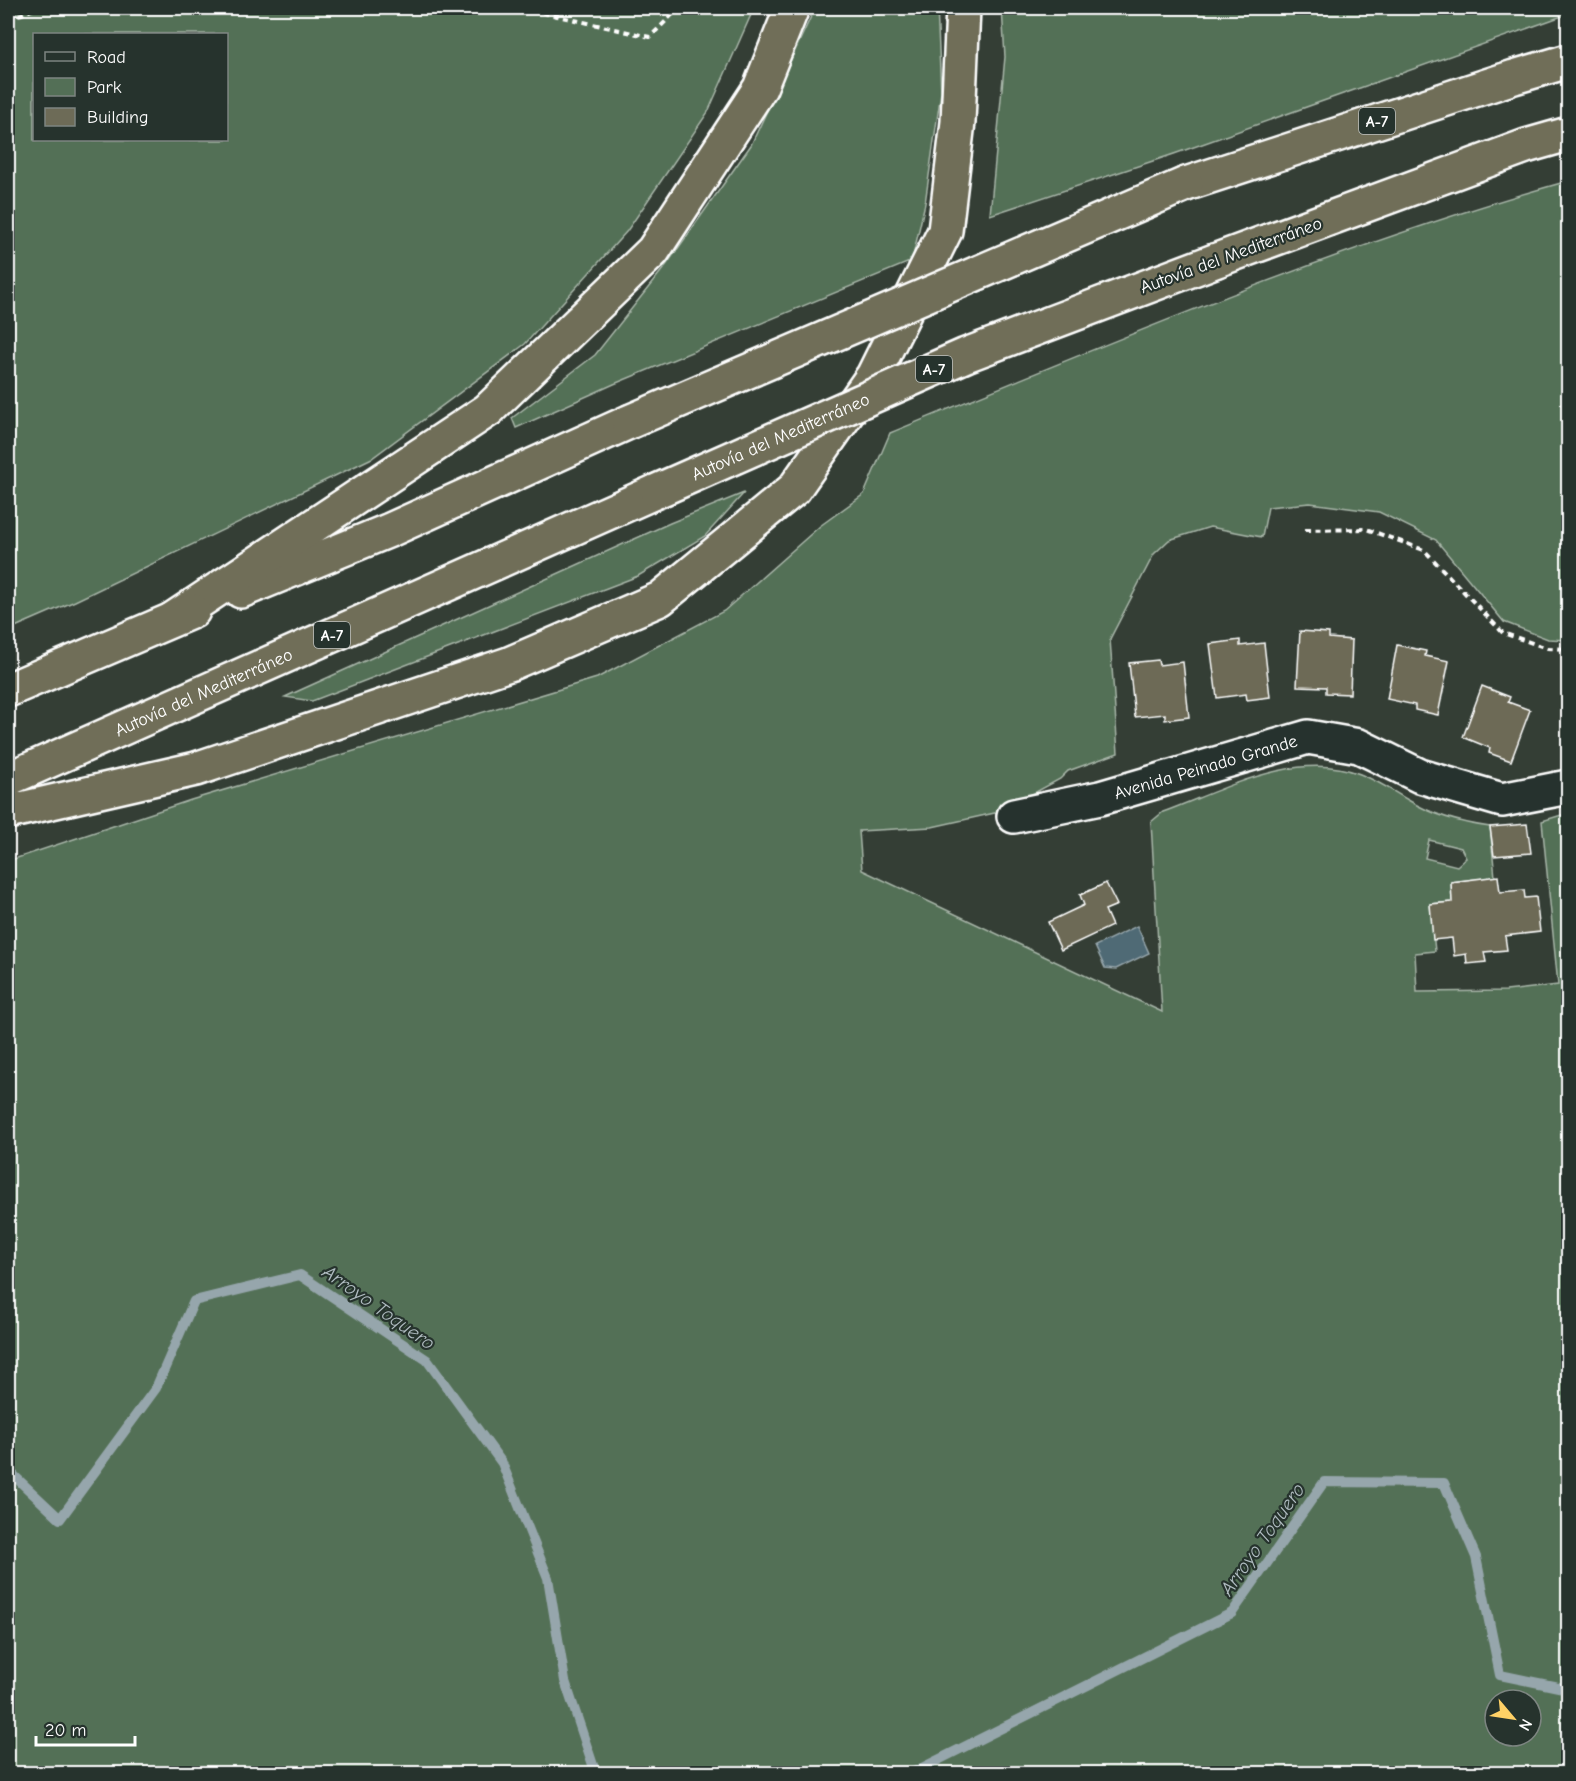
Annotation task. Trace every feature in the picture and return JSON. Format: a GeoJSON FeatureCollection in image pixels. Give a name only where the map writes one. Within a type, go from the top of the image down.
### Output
{"type":"FeatureCollection","features":[{"type":"Feature","properties":{"kind":"highway"},"geometry":{"type":"LineString","coordinates":[[173,619],[488,410],[653,251],[760,88],[792,8]]}},
{"type":"Feature","properties":{"kind":"highway"},"geometry":{"type":"LineString","coordinates":[[8,812],[196,769],[509,664],[660,599],[794,489],[873,376],[945,231],[958,122],[963,8]]}},
{"type":"Feature","properties":{"kind":"highway","name":"A-7"},"geometry":{"type":"LineString","coordinates":[[8,690],[390,530],[629,422],[1186,184],[1514,77],[1569,62]]}},
{"type":"Feature","properties":{"kind":"highway","name":"Autovía del Mediterráneo"},"geometry":{"type":"LineString","coordinates":[[8,779],[966,355],[1526,146],[1569,134]]}},
{"type":"Feature","properties":{"kind":"street","name":"Avenida Peinado Grande"},"geometry":{"type":"LineString","coordinates":[[1014,816],[1100,798],[1308,737],[1359,746],[1420,776],[1502,800],[1569,787]]}},
{"type":"Feature","properties":{"kind":"path"},"geometry":{"type":"LineString","coordinates":[[8,16],[22,14],[36,8]]}},
{"type":"Feature","properties":{"kind":"path"},"geometry":{"type":"LineString","coordinates":[[522,8],[650,37],[679,8]]}},
{"type":"Feature","properties":{"kind":"path"},"geometry":{"type":"LineString","coordinates":[[1305,530],[1366,529],[1424,549],[1503,633],[1547,648],[1569,649]]}},
{"type":"Feature","properties":{"kind":"green space"},"geometry":{"type":"Polygon","coordinates":[[[8,8],[754,8],[708,112],[627,231],[525,344],[372,458],[75,601],[8,630],[8,8]]]}},
{"type":"Feature","properties":{"kind":"green space"},"geometry":{"type":"Polygon","coordinates":[[[815,8],[937,8],[941,92],[925,203],[912,261],[614,384],[516,428],[512,418],[595,355],[667,264],[751,145],[815,8]]]}},
{"type":"Feature","properties":{"kind":"green space"},"geometry":{"type":"Polygon","coordinates":[[[1002,8],[1568,8],[1568,14],[1174,154],[990,215],[1005,57],[1002,8]]]}},
{"type":"Feature","properties":{"kind":"green space"},"geometry":{"type":"Polygon","coordinates":[[[1568,181],[1568,640],[1548,639],[1504,622],[1436,540],[1379,512],[1310,503],[1268,507],[1262,537],[1210,527],[1169,540],[1154,554],[1110,639],[1118,753],[1068,771],[1060,779],[999,812],[932,827],[859,831],[862,870],[1162,1012],[1151,822],[1163,812],[1260,775],[1311,766],[1336,768],[1360,774],[1438,815],[1490,827],[1495,877],[1451,882],[1452,902],[1430,904],[1435,951],[1415,953],[1417,992],[1506,991],[1558,985],[1542,821],[1568,813],[1568,1773],[8,1773],[8,861],[191,800],[597,678],[724,611],[820,526],[864,494],[890,433],[1226,297],[1396,235],[1568,181]],[[1429,840],[1425,858],[1457,866],[1466,858],[1461,848],[1429,840]]]}},
{"type":"Feature","properties":{"kind":"green space"},"geometry":{"type":"Polygon","coordinates":[[[744,493],[705,536],[638,576],[312,701],[285,697],[670,523],[744,493]]]}},
{"type":"Feature","properties":{"kind":"water"},"geometry":{"type":"Polygon","coordinates":[[[1137,926],[1149,953],[1116,969],[1105,968],[1095,946],[1137,926]]]}},
{"type":"Feature","properties":{"kind":"building"},"geometry":{"type":"Polygon","coordinates":[[[1300,631],[1329,633],[1329,638],[1352,640],[1350,694],[1326,693],[1326,687],[1297,686],[1300,631]]]}},
{"type":"Feature","properties":{"kind":"building"},"geometry":{"type":"Polygon","coordinates":[[[1240,640],[1240,646],[1264,643],[1270,697],[1247,700],[1246,694],[1217,698],[1210,644],[1240,640]]]}},
{"type":"Feature","properties":{"kind":"building"},"geometry":{"type":"Polygon","coordinates":[[[1397,645],[1426,651],[1425,656],[1449,661],[1438,715],[1415,710],[1415,705],[1387,699],[1397,645]]]}},
{"type":"Feature","properties":{"kind":"building"},"geometry":{"type":"Polygon","coordinates":[[[1158,660],[1159,665],[1183,662],[1189,717],[1165,720],[1165,714],[1135,717],[1129,663],[1158,660]]]}},
{"type":"Feature","properties":{"kind":"building"},"geometry":{"type":"Polygon","coordinates":[[[1482,686],[1510,697],[1508,702],[1530,710],[1511,761],[1489,753],[1490,748],[1463,737],[1482,686]]]}},
{"type":"Feature","properties":{"kind":"building"},"geometry":{"type":"Polygon","coordinates":[[[1527,824],[1531,853],[1494,856],[1490,827],[1527,824]]]}},
{"type":"Feature","properties":{"kind":"building"},"geometry":{"type":"Polygon","coordinates":[[[1498,876],[1500,892],[1524,890],[1525,898],[1536,897],[1540,932],[1505,936],[1507,950],[1484,952],[1486,962],[1467,964],[1466,954],[1454,956],[1452,938],[1433,940],[1430,904],[1452,902],[1451,882],[1498,876]]]}},
{"type":"Feature","properties":{"kind":"building"},"geometry":{"type":"Polygon","coordinates":[[[1106,883],[1117,905],[1105,910],[1112,926],[1061,950],[1048,922],[1084,905],[1080,895],[1106,883]]]}},
{"type":"Feature","properties":{"kind":"waterway","name":"Arroyo Toquero"},"geometry":{"type":"LineString","coordinates":[[8,1470],[60,1519],[156,1388],[194,1301],[300,1275],[427,1360],[502,1463],[548,1578],[565,1681],[596,1774]]}},
{"type":"Feature","properties":{"kind":"waterway","name":"Arroyo Toquero"},"geometry":{"type":"LineString","coordinates":[[910,1774],[1232,1613],[1324,1482],[1444,1483],[1476,1557],[1500,1675],[1568,1689]]}}]}
